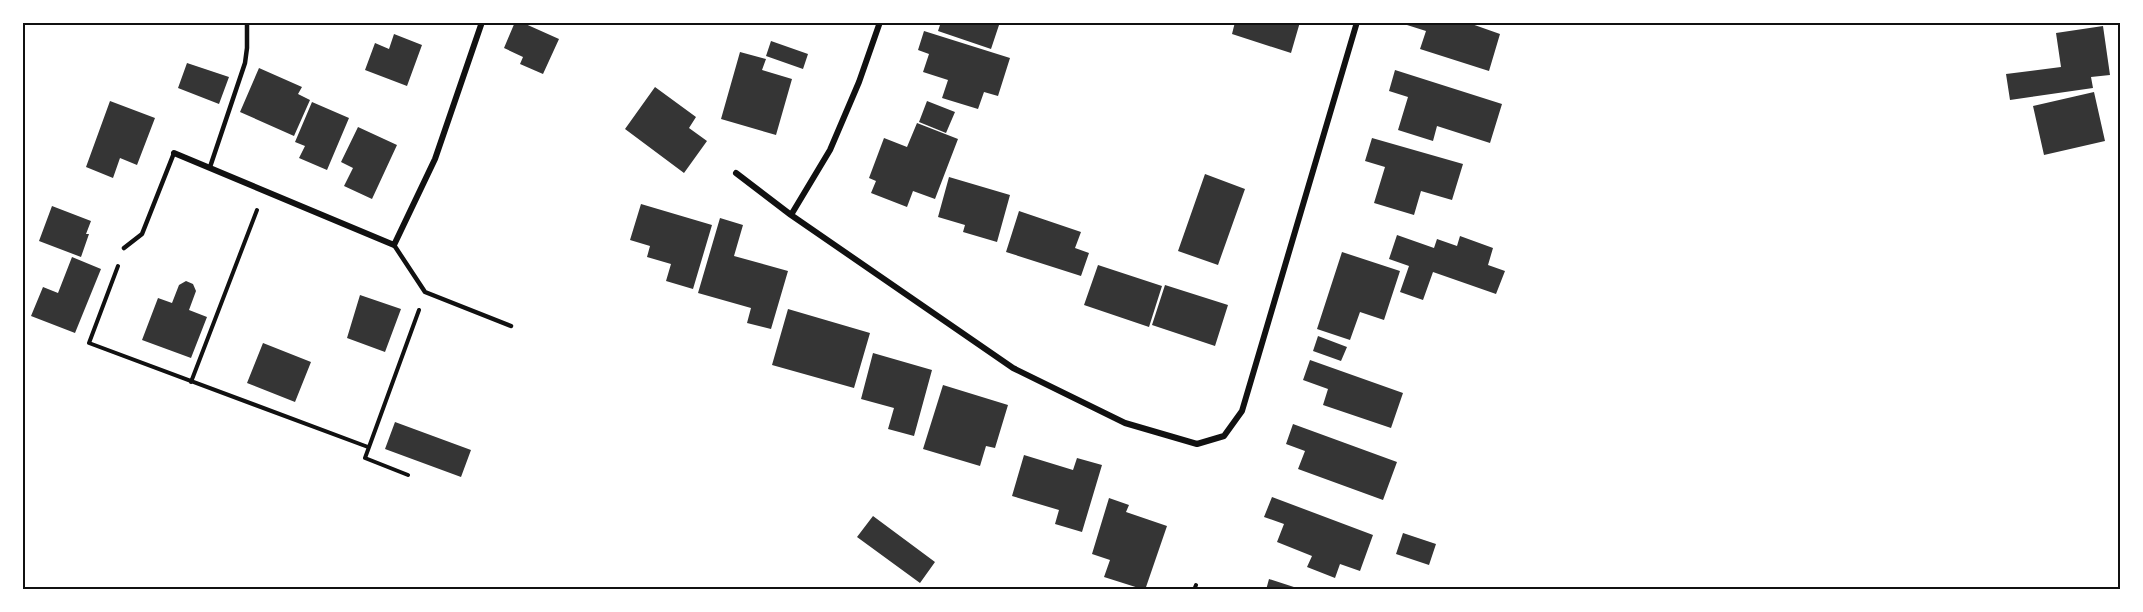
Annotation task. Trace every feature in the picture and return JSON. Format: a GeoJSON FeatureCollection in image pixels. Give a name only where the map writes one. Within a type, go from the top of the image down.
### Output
{"type":"FeatureCollection","features":[{"type":"Feature","properties":{"kind":"street"},"geometry":{"type":"LineString","coordinates":[[174,153],[394,245],[435,159],[482,22]]}},
{"type":"Feature","properties":{"kind":"street"},"geometry":{"type":"LineString","coordinates":[[791,215],[830,150],[860,82],[880,22]]}},
{"type":"Feature","properties":{"kind":"street"},"geometry":{"type":"LineString","coordinates":[[736,172],[791,215],[1013,368],[1125,423],[1197,444],[1224,436],[1242,411],[1357,22]]}},
{"type":"Feature","properties":{"kind":"lane"},"geometry":{"type":"LineString","coordinates":[[210,167],[245,63],[247,22]]}},
{"type":"Feature","properties":{"kind":"lane"},"geometry":{"type":"LineString","coordinates":[[124,248],[142,234],[174,153]]}},
{"type":"Feature","properties":{"kind":"lane"},"geometry":{"type":"LineString","coordinates":[[394,245],[425,292],[511,326]]}},
{"type":"Feature","properties":{"kind":"path"},"geometry":{"type":"LineString","coordinates":[[191,382],[265,190]]}},
{"type":"Feature","properties":{"kind":"path"},"geometry":{"type":"LineString","coordinates":[[124,248],[89,343],[368,447]]}},
{"type":"Feature","properties":{"kind":"path"},"geometry":{"type":"LineString","coordinates":[[408,475],[365,458],[425,292]]}},
{"type":"Feature","properties":{"kind":"building"},"geometry":{"type":"Polygon","coordinates":[[[515,22],[521,22],[559,39],[543,74],[520,64],[523,57],[504,48],[515,22]]]}},
{"type":"Feature","properties":{"kind":"building"},"geometry":{"type":"Polygon","coordinates":[[[941,22],[1000,22],[991,49],[938,31],[941,22]]]}},
{"type":"Feature","properties":{"kind":"building"},"geometry":{"type":"Polygon","coordinates":[[[1235,22],[1300,22],[1291,53],[1232,34],[1235,22]]]}},
{"type":"Feature","properties":{"kind":"building"},"geometry":{"type":"Polygon","coordinates":[[[1408,22],[1466,22],[1500,34],[1489,71],[1420,49],[1426,31],[1407,25],[1408,22]]]}},
{"type":"Feature","properties":{"kind":"building"},"geometry":{"type":"Polygon","coordinates":[[[2103,26],[2110,75],[2091,77],[2093,88],[2010,100],[2006,74],[2061,67],[2056,33],[2103,26]]]}},
{"type":"Feature","properties":{"kind":"building"},"geometry":{"type":"Polygon","coordinates":[[[924,31],[1010,58],[998,96],[984,92],[978,109],[942,98],[948,80],[923,72],[929,54],[918,50],[924,31]]]}},
{"type":"Feature","properties":{"kind":"building"},"geometry":{"type":"Polygon","coordinates":[[[394,34],[422,45],[407,86],[365,70],[375,43],[389,49],[394,34]]]}},
{"type":"Feature","properties":{"kind":"building"},"geometry":{"type":"Polygon","coordinates":[[[771,41],[808,54],[803,69],[766,56],[771,41]]]}},
{"type":"Feature","properties":{"kind":"building"},"geometry":{"type":"Polygon","coordinates":[[[740,52],[766,59],[762,70],[792,79],[776,135],[721,119],[740,52]]]}},
{"type":"Feature","properties":{"kind":"building"},"geometry":{"type":"Polygon","coordinates":[[[187,63],[229,77],[219,104],[178,88],[187,63]]]}},
{"type":"Feature","properties":{"kind":"building"},"geometry":{"type":"Polygon","coordinates":[[[259,68],[302,87],[298,94],[310,100],[294,136],[240,112],[259,68]]]}},
{"type":"Feature","properties":{"kind":"building"},"geometry":{"type":"Polygon","coordinates":[[[1395,70],[1502,104],[1490,143],[1437,126],[1433,141],[1398,130],[1408,97],[1389,91],[1395,70]]]}},
{"type":"Feature","properties":{"kind":"building"},"geometry":{"type":"Polygon","coordinates":[[[655,87],[696,117],[689,128],[707,141],[684,173],[625,129],[655,87]]]}},
{"type":"Feature","properties":{"kind":"building"},"geometry":{"type":"Polygon","coordinates":[[[2094,92],[2105,141],[2044,155],[2033,106],[2094,92]]]}},
{"type":"Feature","properties":{"kind":"building"},"geometry":{"type":"Polygon","coordinates":[[[110,101],[155,118],[137,165],[120,158],[113,178],[86,167],[110,101]]]}},
{"type":"Feature","properties":{"kind":"building"},"geometry":{"type":"Polygon","coordinates":[[[927,101],[955,112],[946,133],[919,122],[927,101]]]}},
{"type":"Feature","properties":{"kind":"building"},"geometry":{"type":"Polygon","coordinates":[[[312,102],[349,118],[327,170],[299,158],[305,146],[295,142],[312,102]]]}},
{"type":"Feature","properties":{"kind":"building"},"geometry":{"type":"Polygon","coordinates":[[[917,123],[958,139],[935,199],[913,191],[907,207],[871,193],[876,181],[869,178],[884,138],[907,147],[917,123]]]}},
{"type":"Feature","properties":{"kind":"building"},"geometry":{"type":"Polygon","coordinates":[[[358,127],[397,145],[372,199],[344,186],[353,168],[341,162],[358,127]]]}},
{"type":"Feature","properties":{"kind":"building"},"geometry":{"type":"Polygon","coordinates":[[[1372,138],[1463,164],[1452,200],[1421,191],[1414,215],[1374,203],[1385,167],[1365,161],[1372,138]]]}},
{"type":"Feature","properties":{"kind":"building"},"geometry":{"type":"Polygon","coordinates":[[[1205,174],[1245,189],[1218,265],[1178,251],[1205,174]]]}},
{"type":"Feature","properties":{"kind":"building"},"geometry":{"type":"Polygon","coordinates":[[[949,177],[1010,195],[997,242],[963,232],[965,225],[938,217],[949,177]]]}},
{"type":"Feature","properties":{"kind":"building"},"geometry":{"type":"Polygon","coordinates":[[[641,204],[712,225],[693,289],[666,281],[671,264],[647,257],[650,246],[630,240],[641,204]]]}},
{"type":"Feature","properties":{"kind":"building"},"geometry":{"type":"Polygon","coordinates":[[[52,206],[91,221],[81,257],[39,241],[52,206]]]}},
{"type":"Feature","properties":{"kind":"building"},"geometry":{"type":"Polygon","coordinates":[[[1019,211],[1081,232],[1075,248],[1089,253],[1081,276],[1006,252],[1019,211]]]}},
{"type":"Feature","properties":{"kind":"building"},"geometry":{"type":"Polygon","coordinates":[[[720,218],[743,225],[734,256],[788,271],[771,329],[747,323],[751,308],[698,293],[720,218]]]}},
{"type":"Feature","properties":{"kind":"building"},"geometry":{"type":"Polygon","coordinates":[[[1397,235],[1434,248],[1437,239],[1457,246],[1460,236],[1493,248],[1488,265],[1505,271],[1496,294],[1433,272],[1423,300],[1400,292],[1409,266],[1389,259],[1397,235]]]}},
{"type":"Feature","properties":{"kind":"building"},"geometry":{"type":"Polygon","coordinates":[[[1342,252],[1400,271],[1384,320],[1360,312],[1350,340],[1317,329],[1342,252]]]}},
{"type":"Feature","properties":{"kind":"building"},"geometry":{"type":"Polygon","coordinates":[[[72,257],[101,269],[75,333],[31,316],[43,287],[58,293],[72,257]]]}},
{"type":"Feature","properties":{"kind":"building"},"geometry":{"type":"Polygon","coordinates":[[[1098,265],[1162,286],[1149,327],[1084,305],[1098,265]]]}},
{"type":"Feature","properties":{"kind":"building"},"geometry":{"type":"Polygon","coordinates":[[[186,281],[193,284],[196,291],[189,310],[207,317],[191,358],[142,340],[158,298],[172,303],[179,285],[186,281]]]}},
{"type":"Feature","properties":{"kind":"building"},"geometry":{"type":"Polygon","coordinates":[[[1165,285],[1228,305],[1215,346],[1152,325],[1165,285]]]}},
{"type":"Feature","properties":{"kind":"building"},"geometry":{"type":"Polygon","coordinates":[[[360,295],[401,309],[385,352],[347,338],[360,295]]]}},
{"type":"Feature","properties":{"kind":"building"},"geometry":{"type":"Polygon","coordinates":[[[788,309],[870,333],[854,388],[772,365],[788,309]]]}},
{"type":"Feature","properties":{"kind":"building"},"geometry":{"type":"Polygon","coordinates":[[[1318,336],[1347,347],[1341,361],[1313,351],[1318,336]]]}},
{"type":"Feature","properties":{"kind":"building"},"geometry":{"type":"Polygon","coordinates":[[[263,343],[311,362],[295,402],[247,383],[263,343]]]}},
{"type":"Feature","properties":{"kind":"building"},"geometry":{"type":"Polygon","coordinates":[[[873,353],[932,370],[914,436],[888,429],[894,408],[861,399],[873,353]]]}},
{"type":"Feature","properties":{"kind":"building"},"geometry":{"type":"Polygon","coordinates":[[[1310,360],[1403,393],[1391,428],[1323,405],[1328,389],[1303,380],[1310,360]]]}},
{"type":"Feature","properties":{"kind":"building"},"geometry":{"type":"Polygon","coordinates":[[[943,385],[1008,405],[995,448],[986,446],[980,466],[923,449],[943,385]]]}},
{"type":"Feature","properties":{"kind":"building"},"geometry":{"type":"Polygon","coordinates":[[[395,422],[471,450],[461,477],[385,449],[395,422]]]}},
{"type":"Feature","properties":{"kind":"building"},"geometry":{"type":"Polygon","coordinates":[[[1293,424],[1397,462],[1383,500],[1298,469],[1305,451],[1286,444],[1293,424]]]}},
{"type":"Feature","properties":{"kind":"building"},"geometry":{"type":"Polygon","coordinates":[[[1024,455],[1073,470],[1077,458],[1102,465],[1082,532],[1055,524],[1059,510],[1012,496],[1024,455]]]}},
{"type":"Feature","properties":{"kind":"building"},"geometry":{"type":"Polygon","coordinates":[[[1272,497],[1373,535],[1360,571],[1340,564],[1335,578],[1307,567],[1312,556],[1277,542],[1284,524],[1264,517],[1272,497]]]}},
{"type":"Feature","properties":{"kind":"building"},"geometry":{"type":"Polygon","coordinates":[[[1109,498],[1129,505],[1126,512],[1167,526],[1145,590],[1104,577],[1110,560],[1092,554],[1109,498]]]}},
{"type":"Feature","properties":{"kind":"building"},"geometry":{"type":"Polygon","coordinates":[[[873,516],[935,562],[920,583],[857,537],[873,516]]]}},
{"type":"Feature","properties":{"kind":"building"},"geometry":{"type":"Polygon","coordinates":[[[1403,533],[1436,544],[1429,565],[1396,554],[1403,533]]]}},
{"type":"Feature","properties":{"kind":"building"},"geometry":{"type":"Polygon","coordinates":[[[1269,579],[1300,589],[1266,590],[1269,579]]]}}]}
